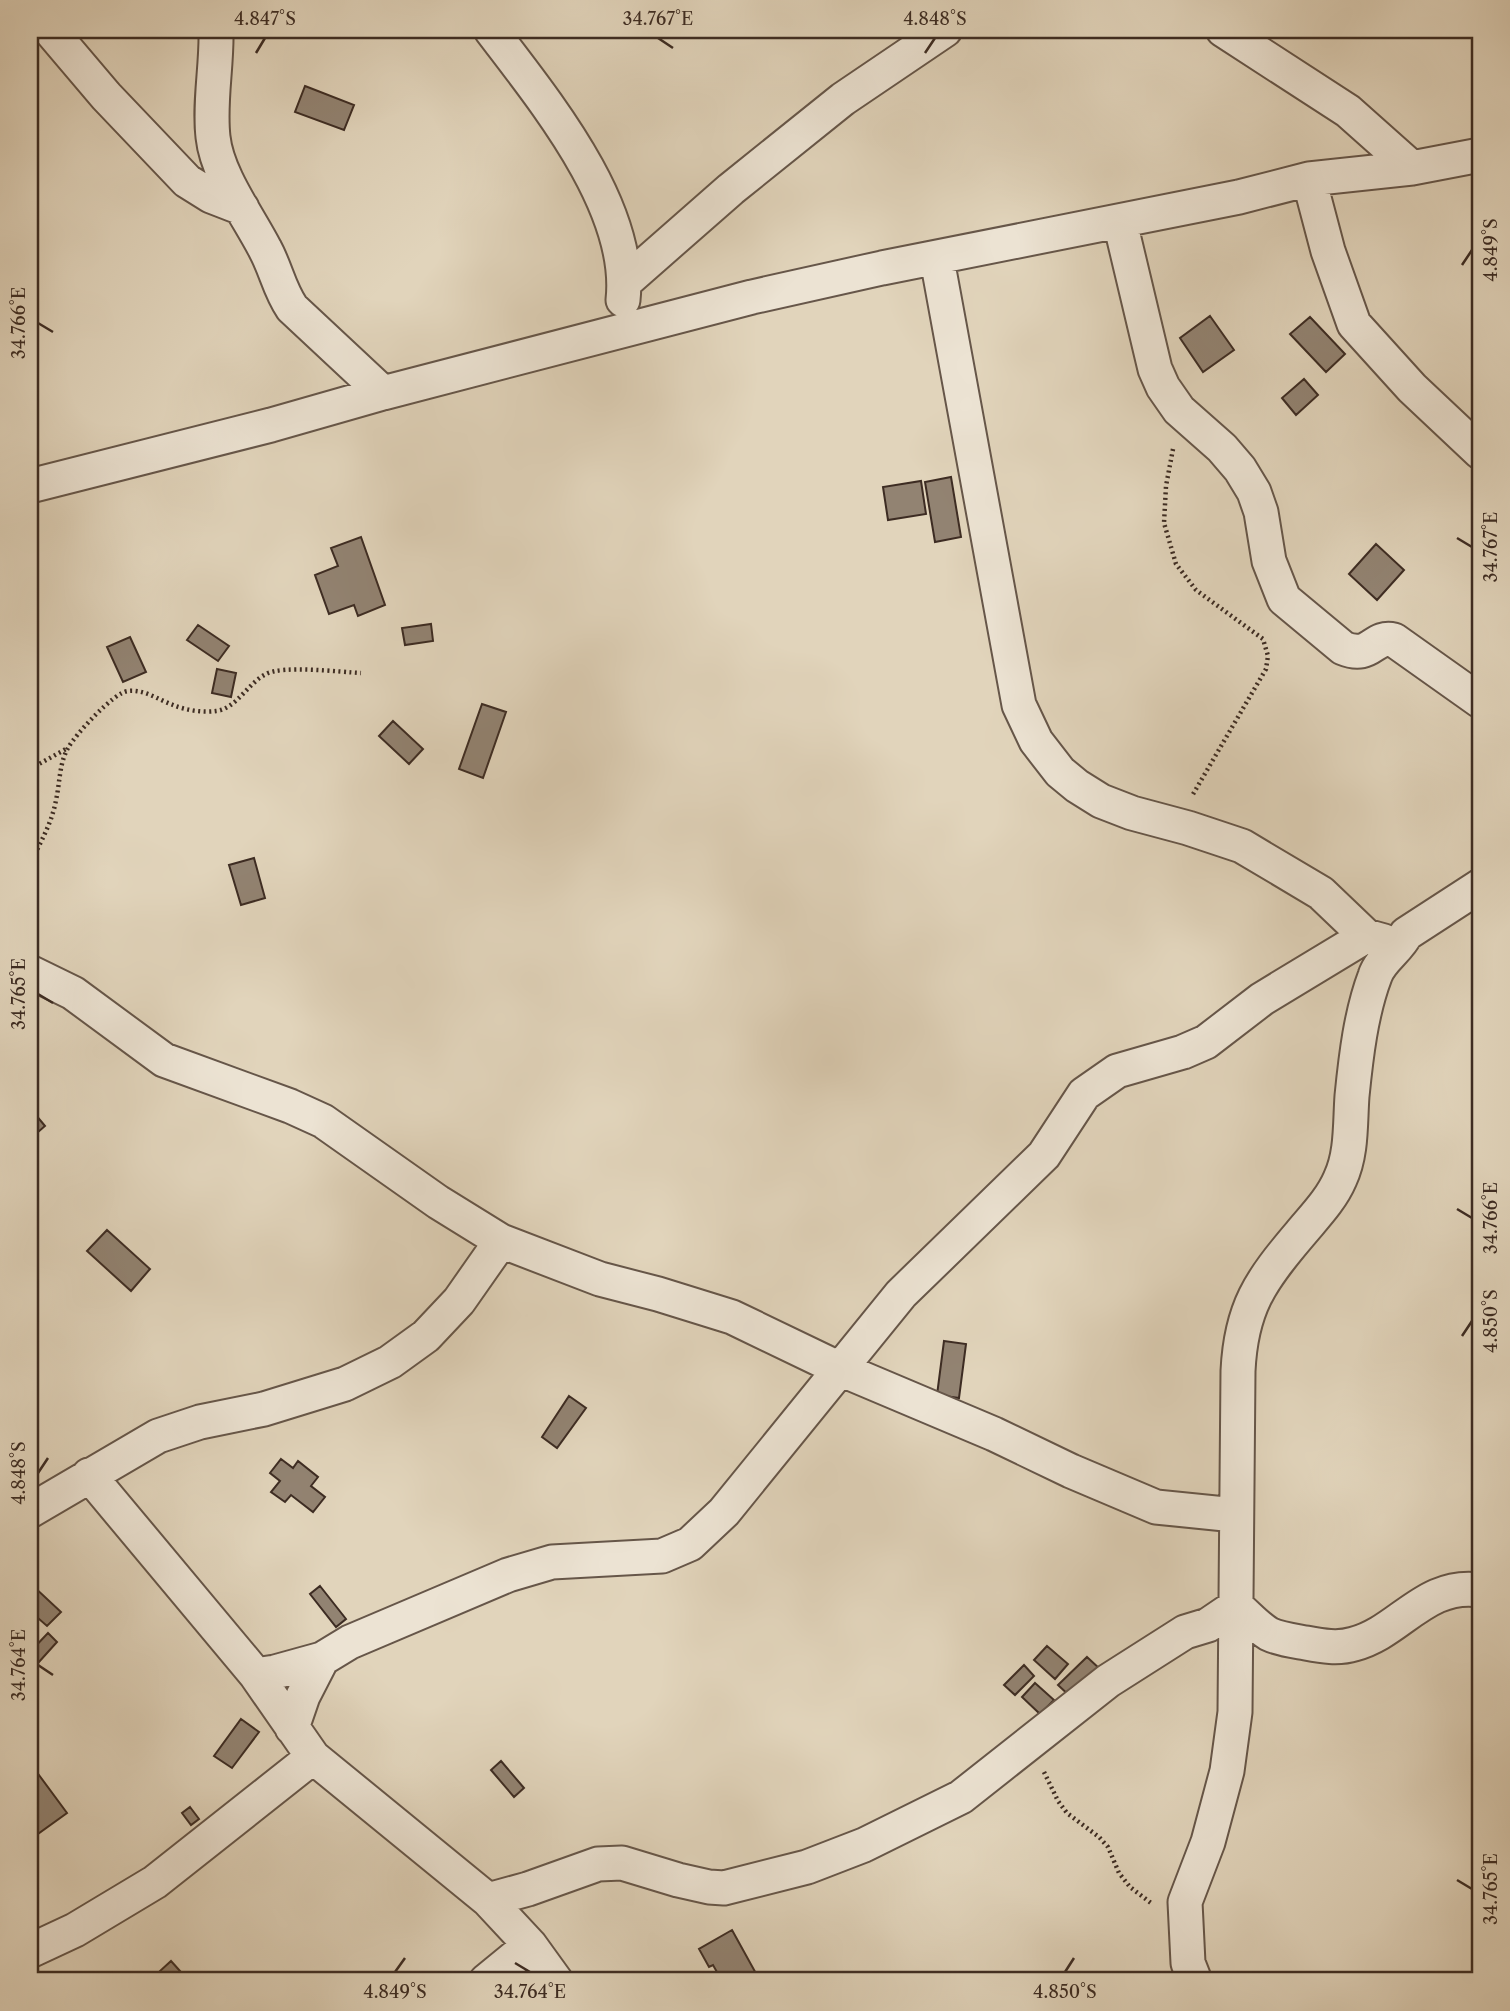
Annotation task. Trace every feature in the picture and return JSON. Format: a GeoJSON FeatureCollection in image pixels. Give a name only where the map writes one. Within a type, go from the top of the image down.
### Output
{"type":"FeatureCollection","features":[{"type":"Feature","properties":{"kind":"street"},"geometry":{"type":"LineString","coordinates":[[50,30],[106,96],[187,181],[211,197],[242,208]]}},
{"type":"Feature","properties":{"kind":"street"},"geometry":{"type":"LineString","coordinates":[[216,30],[213,140],[223,169],[267,252],[282,294],[292,308],[383,393]]}},
{"type":"Feature","properties":{"kind":"street"},"geometry":{"type":"LineString","coordinates":[[491,30],[548,108],[590,174],[610,215],[620,247],[625,282],[620,330]]}},
{"type":"Feature","properties":{"kind":"street"},"geometry":{"type":"LineString","coordinates":[[625,282],[731,189],[834,106],[945,30]]}},
{"type":"Feature","properties":{"kind":"street"},"geometry":{"type":"LineString","coordinates":[[1223,30],[1348,111],[1412,168]]}},
{"type":"Feature","properties":{"kind":"street"},"geometry":{"type":"LineString","coordinates":[[30,486],[752,297],[1239,197],[1309,179],[1475,163]]}},
{"type":"Feature","properties":{"kind":"street"},"geometry":{"type":"LineString","coordinates":[[1309,179],[1328,251],[1354,324],[1412,388],[1480,452]]}},
{"type":"Feature","properties":{"kind":"street"},"geometry":{"type":"LineString","coordinates":[[1120,222],[1155,369],[1171,401],[1222,448],[1240,469],[1254,492],[1261,512],[1269,561],[1284,599],[1343,648],[1362,652],[1385,639],[1394,640],[1480,701]]}},
{"type":"Feature","properties":{"kind":"street"},"geometry":{"type":"LineString","coordinates":[[937,259],[1019,705],[1036,741],[1060,772],[1077,786],[1111,805],[1242,846],[1284,869],[1321,894],[1366,936],[1400,946]]}},
{"type":"Feature","properties":{"kind":"street"},"geometry":{"type":"LineString","coordinates":[[1195,1981],[1188,1963],[1185,1902],[1208,1842],[1227,1771],[1235,1712],[1238,1371],[1239,1343],[1244,1322],[1254,1296],[1277,1261],[1327,1201],[1347,1164],[1353,1091],[1364,1020],[1376,972],[1400,946],[1406,934],[1480,886]]}},
{"type":"Feature","properties":{"kind":"street"},"geometry":{"type":"LineString","coordinates":[[256,1675],[322,1659],[361,1637],[508,1575],[552,1562],[662,1556],[690,1544],[724,1512],[901,1294],[1044,1155],[1084,1094],[1117,1071],[1183,1052],[1206,1042],[1262,999],[1366,936]]}},
{"type":"Feature","properties":{"kind":"street"},"geometry":{"type":"LineString","coordinates":[[30,972],[73,993],[164,1060],[290,1106],[323,1121],[438,1202],[501,1241],[600,1279],[732,1317],[840,1369],[1156,1507],[1235,1516]]}},
{"type":"Feature","properties":{"kind":"street"},"geometry":{"type":"LineString","coordinates":[[30,1511],[158,1436],[200,1422],[276,1406],[345,1384],[390,1362],[426,1336],[459,1301],[501,1241]]}},
{"type":"Feature","properties":{"kind":"street"},"geometry":{"type":"LineString","coordinates":[[89,1475],[256,1675],[313,1756],[488,1900],[530,1945],[556,1981]]}},
{"type":"Feature","properties":{"kind":"street"},"geometry":{"type":"LineString","coordinates":[[1236,1606],[1271,1635],[1332,1647],[1353,1645],[1369,1639],[1444,1592],[1459,1589],[1480,1590]]}},
{"type":"Feature","properties":{"kind":"street"},"geometry":{"type":"LineString","coordinates":[[488,1900],[598,1864],[622,1863],[678,1880],[724,1888],[807,1867],[864,1845],[961,1797],[1108,1681],[1185,1632],[1208,1625],[1236,1606]]}},
{"type":"Feature","properties":{"kind":"street"},"geometry":{"type":"LineString","coordinates":[[292,1728],[303,1696],[322,1659]]}},
{"type":"Feature","properties":{"kind":"street"},"geometry":{"type":"LineString","coordinates":[[30,1951],[75,1930],[155,1882],[313,1756]]}},
{"type":"Feature","properties":{"kind":"street"},"geometry":{"type":"LineString","coordinates":[[486,1981],[530,1945]]}},
{"type":"Feature","properties":{"kind":"path"},"geometry":{"type":"LineString","coordinates":[[1176,824],[1268,663],[1263,639],[1196,590],[1176,564],[1164,523],[1166,486],[1179,410]]}},
{"type":"Feature","properties":{"kind":"path"},"geometry":{"type":"LineString","coordinates":[[30,769],[67,749],[113,698],[126,690],[149,694],[176,706],[216,711],[227,708],[267,673],[281,670],[361,673]]}},
{"type":"Feature","properties":{"kind":"path"},"geometry":{"type":"LineString","coordinates":[[30,864],[47,830],[67,749]]}},
{"type":"Feature","properties":{"kind":"path"},"geometry":{"type":"LineString","coordinates":[[1031,1743],[1058,1801],[1067,1813],[1108,1847],[1119,1873],[1130,1887],[1186,1928]]}},
{"type":"Feature","properties":{"kind":"building"},"geometry":{"type":"Polygon","coordinates":[[[305,86],[354,105],[344,130],[295,112],[305,86]]]}},
{"type":"Feature","properties":{"kind":"building"},"geometry":{"type":"Polygon","coordinates":[[[1210,316],[1234,350],[1203,372],[1180,338],[1210,316]]]}},
{"type":"Feature","properties":{"kind":"building"},"geometry":{"type":"Polygon","coordinates":[[[1310,317],[1345,354],[1326,372],[1290,334],[1310,317]]]}},
{"type":"Feature","properties":{"kind":"building"},"geometry":{"type":"Polygon","coordinates":[[[1304,379],[1318,395],[1296,415],[1282,398],[1304,379]]]}},
{"type":"Feature","properties":{"kind":"building"},"geometry":{"type":"Polygon","coordinates":[[[951,477],[961,537],[935,542],[925,482],[951,477]]]}},
{"type":"Feature","properties":{"kind":"building"},"geometry":{"type":"Polygon","coordinates":[[[921,481],[926,514],[888,520],[883,487],[921,481]]]}},
{"type":"Feature","properties":{"kind":"building"},"geometry":{"type":"Polygon","coordinates":[[[361,537],[385,605],[358,616],[354,605],[329,614],[315,575],[338,566],[331,548],[361,537]]]}},
{"type":"Feature","properties":{"kind":"building"},"geometry":{"type":"Polygon","coordinates":[[[1376,544],[1404,570],[1377,600],[1349,574],[1376,544]]]}},
{"type":"Feature","properties":{"kind":"building"},"geometry":{"type":"Polygon","coordinates":[[[431,624],[433,641],[405,645],[402,628],[431,624]]]}},
{"type":"Feature","properties":{"kind":"building"},"geometry":{"type":"Polygon","coordinates":[[[198,625],[229,646],[218,661],[187,640],[198,625]]]}},
{"type":"Feature","properties":{"kind":"building"},"geometry":{"type":"Polygon","coordinates":[[[130,637],[146,672],[123,682],[107,647],[130,637]]]}},
{"type":"Feature","properties":{"kind":"building"},"geometry":{"type":"Polygon","coordinates":[[[217,669],[236,673],[231,697],[212,693],[217,669]]]}},
{"type":"Feature","properties":{"kind":"building"},"geometry":{"type":"Polygon","coordinates":[[[482,704],[506,712],[483,778],[459,769],[482,704]]]}},
{"type":"Feature","properties":{"kind":"building"},"geometry":{"type":"Polygon","coordinates":[[[393,721],[423,749],[409,764],[379,736],[393,721]]]}},
{"type":"Feature","properties":{"kind":"building"},"geometry":{"type":"Polygon","coordinates":[[[254,858],[265,898],[241,905],[229,865],[254,858]]]}},
{"type":"Feature","properties":{"kind":"building"},"geometry":{"type":"Polygon","coordinates":[[[30,1108],[45,1126],[30,1139],[30,1108]]]}},
{"type":"Feature","properties":{"kind":"building"},"geometry":{"type":"Polygon","coordinates":[[[107,1230],[150,1269],[131,1291],[87,1251],[107,1230]]]}},
{"type":"Feature","properties":{"kind":"building"},"geometry":{"type":"Polygon","coordinates":[[[944,1341],[966,1344],[959,1398],[937,1395],[944,1341]]]}},
{"type":"Feature","properties":{"kind":"building"},"geometry":{"type":"Polygon","coordinates":[[[569,1396],[586,1408],[557,1448],[542,1437],[569,1396]]]}},
{"type":"Feature","properties":{"kind":"building"},"geometry":{"type":"Polygon","coordinates":[[[281,1459],[293,1468],[298,1461],[318,1477],[311,1486],[325,1497],[313,1512],[291,1495],[285,1502],[271,1492],[280,1481],[270,1473],[281,1459]]]}},
{"type":"Feature","properties":{"kind":"building"},"geometry":{"type":"Polygon","coordinates":[[[32,1585],[61,1612],[47,1626],[30,1611],[32,1585]]]}},
{"type":"Feature","properties":{"kind":"building"},"geometry":{"type":"Polygon","coordinates":[[[320,1586],[346,1619],[336,1627],[310,1594],[320,1586]]]}},
{"type":"Feature","properties":{"kind":"building"},"geometry":{"type":"Polygon","coordinates":[[[48,1633],[57,1642],[38,1663],[30,1656],[30,1652],[48,1633]]]}},
{"type":"Feature","properties":{"kind":"building"},"geometry":{"type":"Polygon","coordinates":[[[1047,1646],[1068,1664],[1055,1679],[1034,1660],[1047,1646]]]}},
{"type":"Feature","properties":{"kind":"building"},"geometry":{"type":"Polygon","coordinates":[[[1087,1657],[1101,1670],[1072,1698],[1058,1685],[1087,1657]]]}},
{"type":"Feature","properties":{"kind":"building"},"geometry":{"type":"Polygon","coordinates":[[[1024,1665],[1034,1676],[1015,1695],[1004,1685],[1024,1665]]]}},
{"type":"Feature","properties":{"kind":"building"},"geometry":{"type":"Polygon","coordinates":[[[1035,1683],[1054,1700],[1040,1714],[1022,1697],[1035,1683]]]}},
{"type":"Feature","properties":{"kind":"building"},"geometry":{"type":"Polygon","coordinates":[[[241,1719],[259,1732],[232,1768],[214,1756],[241,1719]]]}},
{"type":"Feature","properties":{"kind":"building"},"geometry":{"type":"Polygon","coordinates":[[[501,1761],[524,1788],[514,1797],[491,1770],[501,1761]]]}},
{"type":"Feature","properties":{"kind":"building"},"geometry":{"type":"Polygon","coordinates":[[[36,1771],[67,1813],[35,1836],[30,1829],[30,1799],[35,1796],[30,1789],[30,1776],[36,1771]]]}},
{"type":"Feature","properties":{"kind":"building"},"geometry":{"type":"Polygon","coordinates":[[[190,1807],[199,1819],[191,1825],[182,1813],[190,1807]]]}},
{"type":"Feature","properties":{"kind":"building"},"geometry":{"type":"Polygon","coordinates":[[[732,1930],[758,1977],[750,1981],[739,1981],[735,1974],[722,1981],[713,1965],[709,1967],[699,1949],[732,1930]]]}},
{"type":"Feature","properties":{"kind":"building"},"geometry":{"type":"Polygon","coordinates":[[[171,1961],[189,1981],[169,1981],[160,1971],[171,1961]]]}}]}
